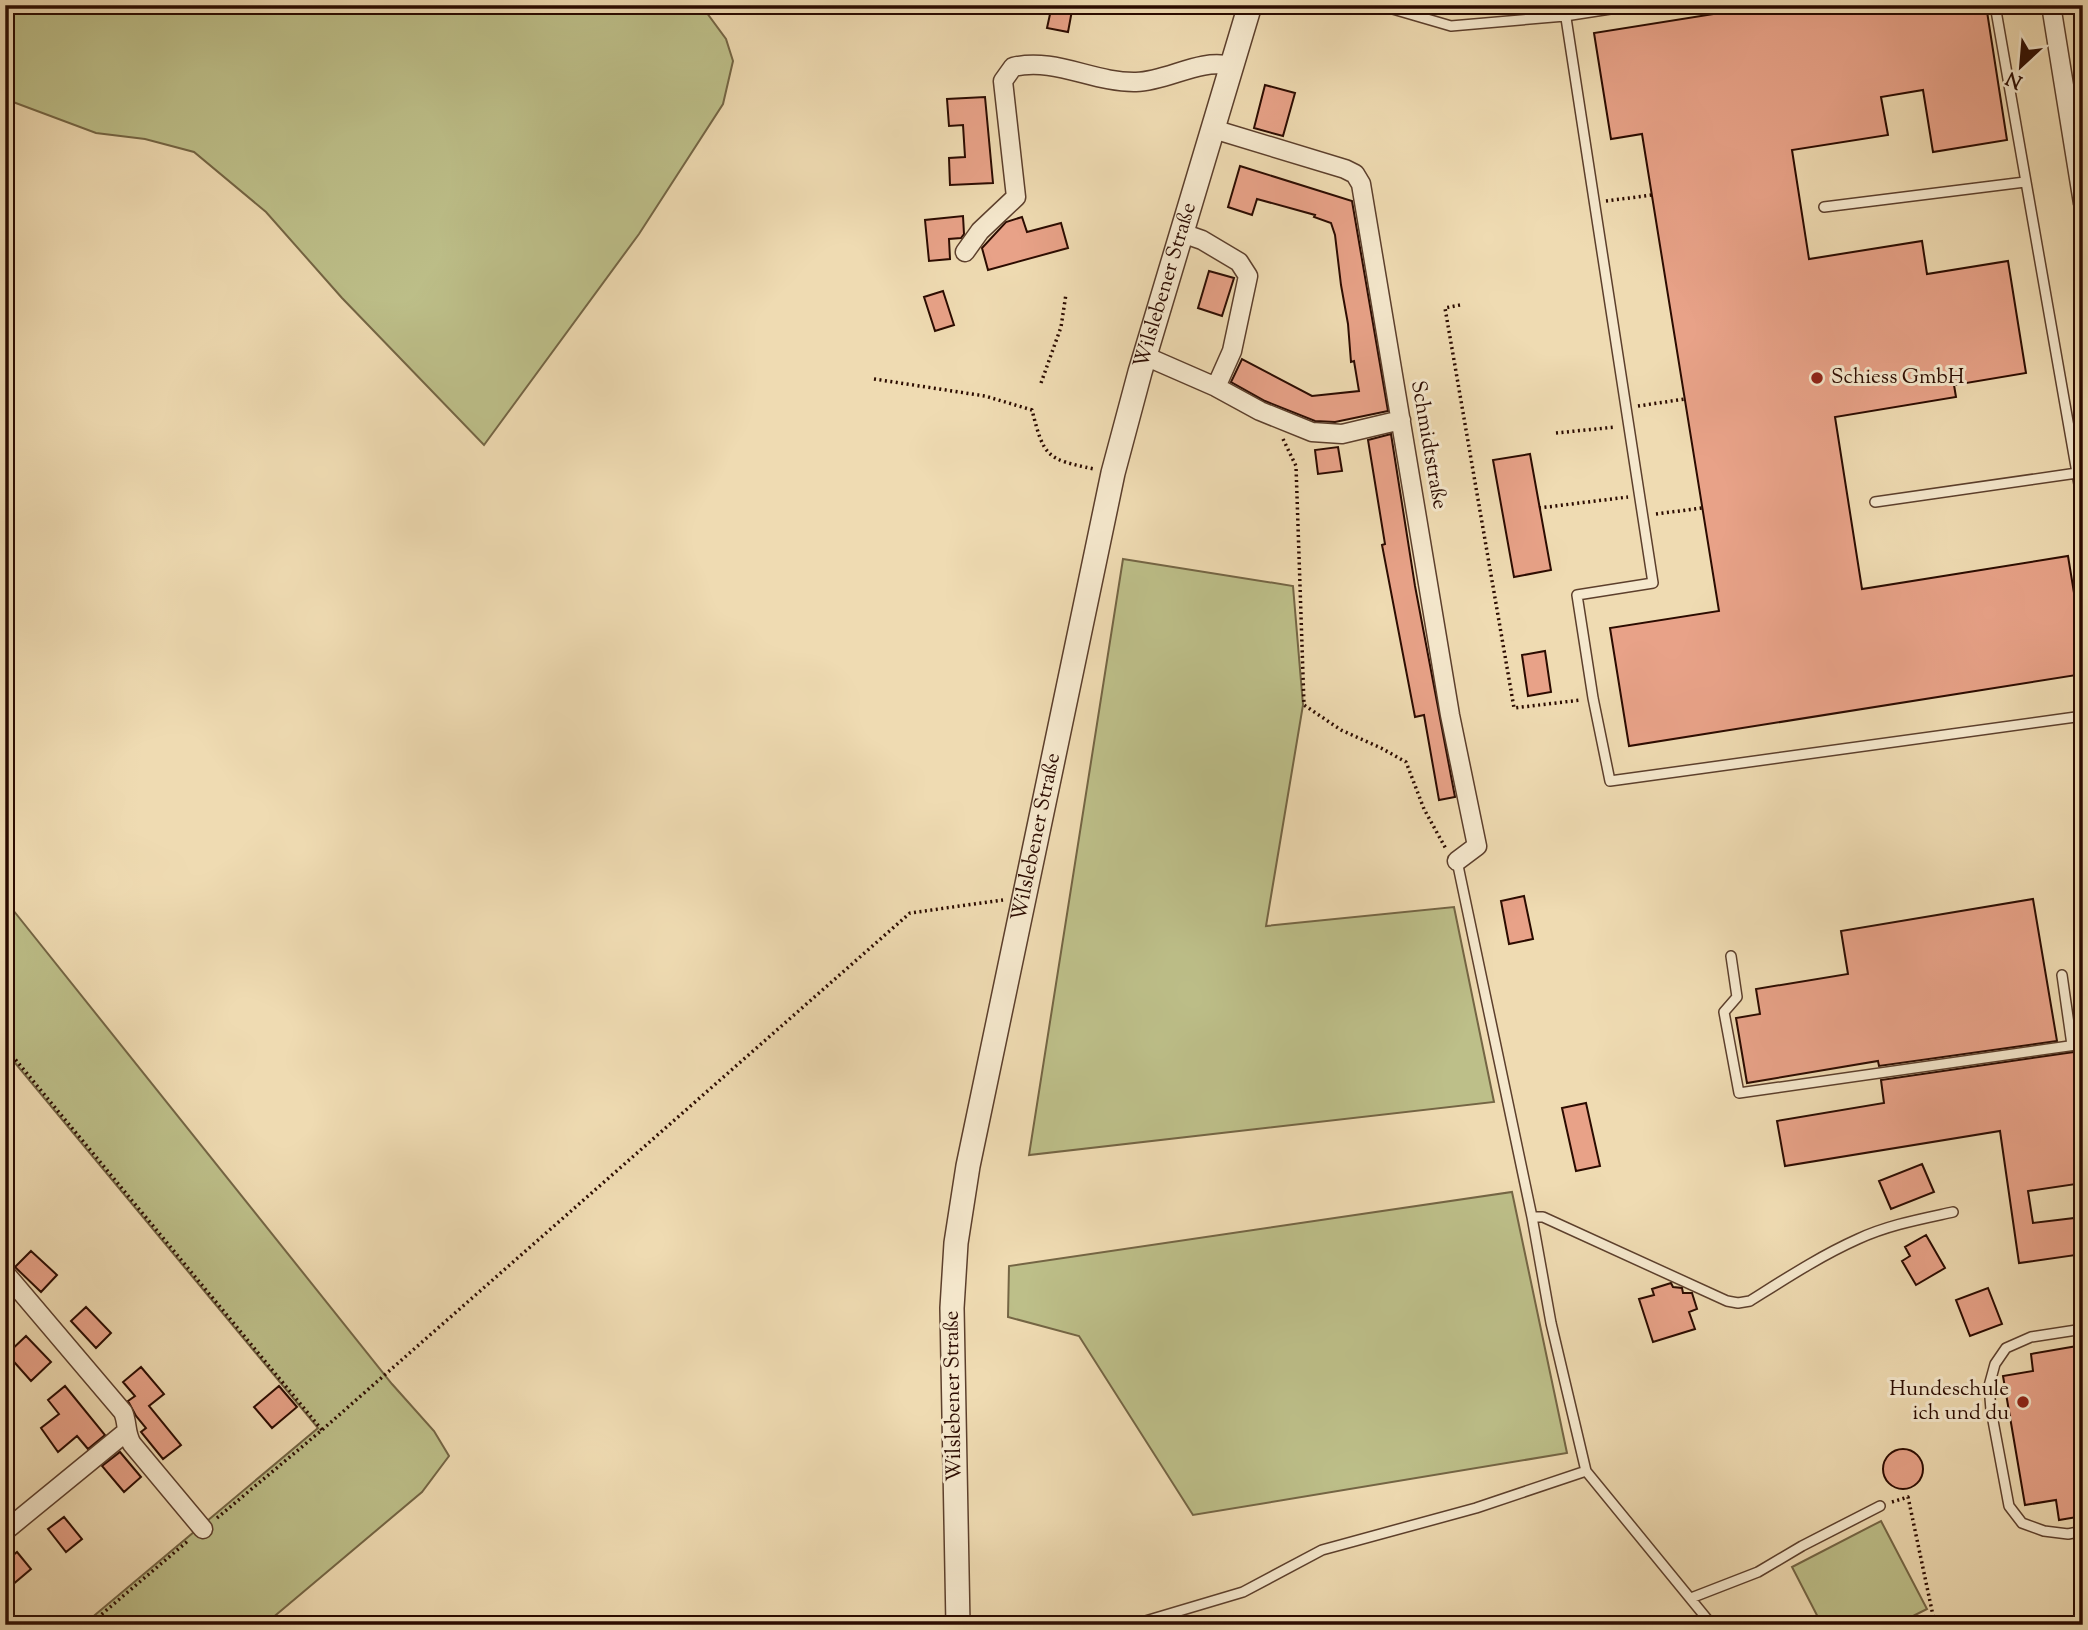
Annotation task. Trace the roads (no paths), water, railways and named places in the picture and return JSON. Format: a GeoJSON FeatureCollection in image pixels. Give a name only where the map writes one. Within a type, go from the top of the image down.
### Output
{"type":"FeatureCollection","features":[{"type":"Feature","properties":{"kind":"street","name":"Wilslebener Straße"},"geometry":{"type":"LineString","coordinates":[[958,1625],[953,1331],[956,1243],[968,1166],[1113,473],[1250,5]]}},
{"type":"Feature","properties":{"kind":"street"},"geometry":{"type":"LineString","coordinates":[[2051,5],[2077,124],[2083,202]]}},
{"type":"Feature","properties":{"kind":"street"},"geometry":{"type":"LineString","coordinates":[[965,252],[980,231],[1016,197],[1003,81],[1013,67],[1029,63],[1046,64],[1136,82],[1203,65],[1219,63],[1231,66]]}},
{"type":"Feature","properties":{"kind":"street","name":"Schmidtstraße"},"geometry":{"type":"LineString","coordinates":[[1213,129],[1355,174],[1361,184],[1450,715],[1477,846],[1457,861]]}},
{"type":"Feature","properties":{"kind":"street"},"geometry":{"type":"LineString","coordinates":[[1182,233],[1202,240],[1239,262],[1248,276],[1232,351],[1216,387]]}},
{"type":"Feature","properties":{"kind":"street"},"geometry":{"type":"LineString","coordinates":[[1143,364],[1216,387],[1260,411],[1312,432],[1342,434],[1401,420]]}},
{"type":"Feature","properties":{"kind":"street"},"geometry":{"type":"LineString","coordinates":[[5,1273],[123,1412],[128,1422],[126,1432],[132,1444],[203,1529]]}},
{"type":"Feature","properties":{"kind":"street"},"geometry":{"type":"LineString","coordinates":[[5,1531],[126,1432]]}},
{"type":"Feature","properties":{"kind":"lane"},"geometry":{"type":"LineString","coordinates":[[1379,5],[1451,26],[1565,16],[1636,5]]}},
{"type":"Feature","properties":{"kind":"lane"},"geometry":{"type":"LineString","coordinates":[[1564,5],[1653,583],[1577,595],[1593,698],[1610,781],[2083,716]]}},
{"type":"Feature","properties":{"kind":"lane"},"geometry":{"type":"LineString","coordinates":[[1995,5],[2083,507]]}},
{"type":"Feature","properties":{"kind":"lane"},"geometry":{"type":"LineString","coordinates":[[1824,207],[2025,182]]}},
{"type":"Feature","properties":{"kind":"lane"},"geometry":{"type":"LineString","coordinates":[[1875,502],[2077,473]]}},
{"type":"Feature","properties":{"kind":"lane"},"geometry":{"type":"LineString","coordinates":[[1457,861],[1532,1217],[1550,1323],[1586,1471],[1712,1625]]}},
{"type":"Feature","properties":{"kind":"lane"},"geometry":{"type":"LineString","coordinates":[[1731,956],[1737,997],[1724,1012],[1739,1093],[2078,1044],[2062,975]]}},
{"type":"Feature","properties":{"kind":"lane"},"geometry":{"type":"LineString","coordinates":[[1532,1217],[1543,1217],[1727,1301],[1738,1303],[1750,1300],[1819,1258],[1860,1238],[1909,1222],[1953,1212]]}},
{"type":"Feature","properties":{"kind":"lane"},"geometry":{"type":"LineString","coordinates":[[2083,1329],[2031,1337],[2006,1348],[1994,1364],[1989,1386],[2009,1506],[2022,1523],[2044,1531],[2068,1534],[2083,1531]]}},
{"type":"Feature","properties":{"kind":"lane"},"geometry":{"type":"LineString","coordinates":[[1132,1625],[1243,1592],[1322,1550],[1476,1508],[1586,1471]]}},
{"type":"Feature","properties":{"kind":"lane"},"geometry":{"type":"LineString","coordinates":[[1691,1598],[1758,1572],[1880,1506]]}},
{"type":"Feature","properties":{"kind":"place","name":"Schiess GmbH"},"geometry":{"type":"Point","coordinates":[1817,378]}},
{"type":"Feature","properties":{"kind":"place","name":"Hundeschule ich und du"},"geometry":{"type":"Point","coordinates":[2023,1402]}}]}
